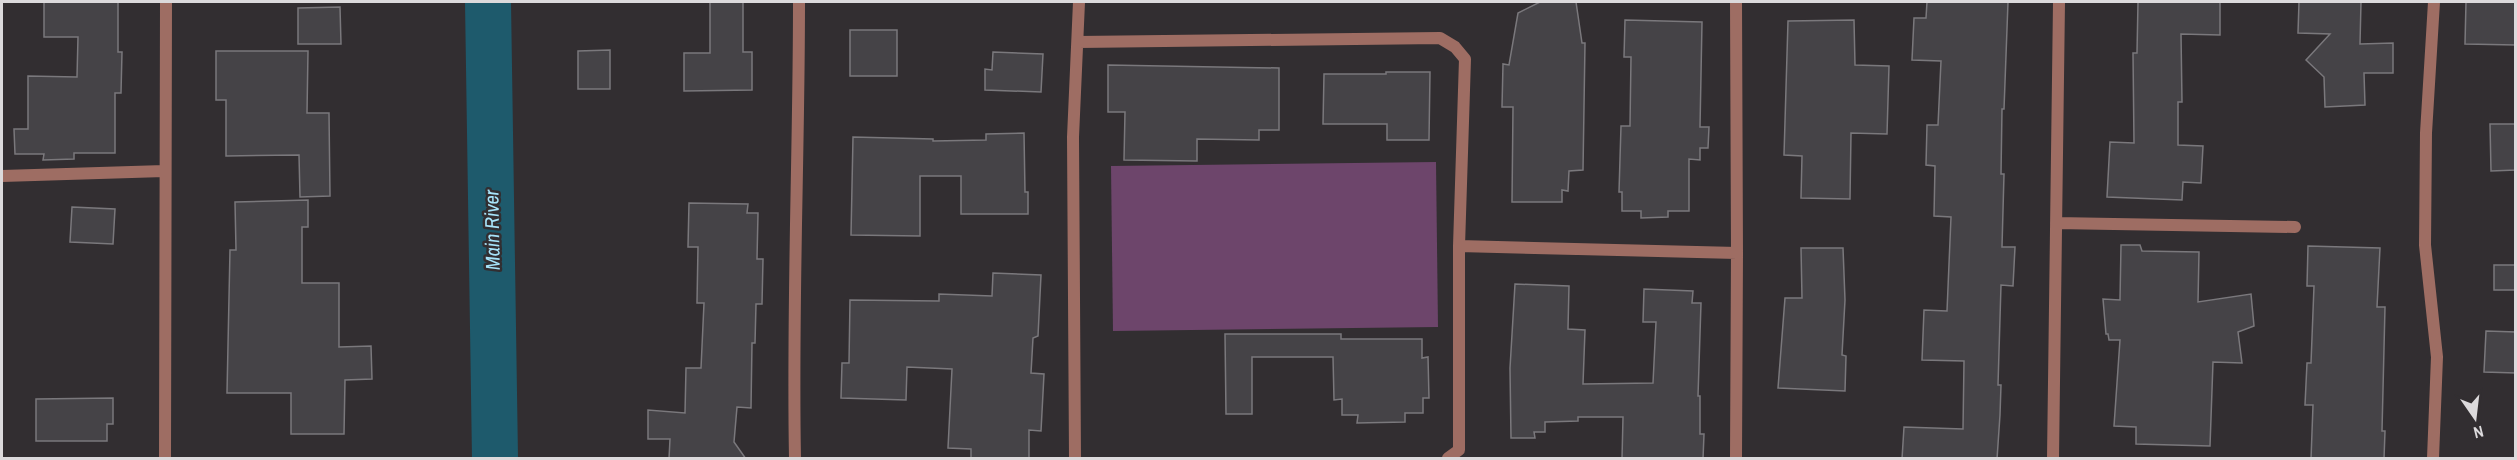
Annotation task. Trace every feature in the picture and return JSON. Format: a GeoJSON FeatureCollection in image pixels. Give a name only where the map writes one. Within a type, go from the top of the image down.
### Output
{"type":"FeatureCollection","features":[{"type":"Feature","properties":{"kind":"street"},"geometry":{"type":"LineString","coordinates":[[165,459],[166,2]]}},
{"type":"Feature","properties":{"kind":"street"},"geometry":{"type":"LineString","coordinates":[[795,459],[793,355],[798,199],[799,2]]}},
{"type":"Feature","properties":{"kind":"street"},"geometry":{"type":"LineString","coordinates":[[1075,459],[1073,137],[1079,2]]}},
{"type":"Feature","properties":{"kind":"street"},"geometry":{"type":"LineString","coordinates":[[1736,2],[1736,459]]}},
{"type":"Feature","properties":{"kind":"street"},"geometry":{"type":"LineString","coordinates":[[2053,459],[2059,2]]}},
{"type":"Feature","properties":{"kind":"street"},"geometry":{"type":"LineString","coordinates":[[2433,459],[2437,357],[2425,234],[2426,134],[2434,2]]}},
{"type":"Feature","properties":{"kind":"street"},"geometry":{"type":"LineString","coordinates":[[1078,42],[1440,38],[1455,47],[1465,59],[1459,246],[1459,450],[1448,459]]}},
{"type":"Feature","properties":{"kind":"street"},"geometry":{"type":"LineString","coordinates":[[2,176],[164,171]]}},
{"type":"Feature","properties":{"kind":"street"},"geometry":{"type":"LineString","coordinates":[[2056,223],[2295,227]]}},
{"type":"Feature","properties":{"kind":"street"},"geometry":{"type":"LineString","coordinates":[[1459,246],[1737,254]]}},
{"type":"Feature","properties":{"kind":"shaded area"},"geometry":{"type":"Polygon","coordinates":[[[1436,162],[1438,327],[1113,331],[1111,166],[1436,162]]]}},
{"type":"Feature","properties":{"kind":"building"},"geometry":{"type":"Polygon","coordinates":[[[44,2],[118,2],[118,52],[122,52],[121,93],[115,93],[115,153],[74,153],[74,159],[43,160],[44,154],[15,154],[14,129],[28,129],[28,76],[77,77],[78,37],[44,37],[44,2]]]}},
{"type":"Feature","properties":{"kind":"building"},"geometry":{"type":"Polygon","coordinates":[[[710,2],[743,2],[743,52],[752,52],[752,90],[684,91],[684,53],[710,53],[710,2]]]}},
{"type":"Feature","properties":{"kind":"building"},"geometry":{"type":"Polygon","coordinates":[[[1540,2],[1576,2],[1582,43],[1585,43],[1583,170],[1569,171],[1568,191],[1562,190],[1562,202],[1512,202],[1513,107],[1502,107],[1503,64],[1509,65],[1518,13],[1540,2]]]}},
{"type":"Feature","properties":{"kind":"building"},"geometry":{"type":"Polygon","coordinates":[[[1927,2],[2008,2],[2004,109],[2002,109],[2001,174],[2004,174],[2002,247],[2015,247],[2013,286],[2001,285],[1998,385],[2001,385],[1997,459],[1902,459],[1904,427],[1963,429],[1964,361],[1922,360],[1924,310],[1947,311],[1951,217],[1934,216],[1935,166],[1926,165],[1927,125],[1938,125],[1941,61],[1912,60],[1914,18],[1926,18],[1927,2]]]}},
{"type":"Feature","properties":{"kind":"building"},"geometry":{"type":"Polygon","coordinates":[[[2138,2],[2220,2],[2220,35],[2181,34],[2182,102],[2178,102],[2178,145],[2203,146],[2201,183],[2183,182],[2182,200],[2107,197],[2110,142],[2134,143],[2133,53],[2137,53],[2138,2]]]}},
{"type":"Feature","properties":{"kind":"building"},"geometry":{"type":"Polygon","coordinates":[[[2299,2],[2361,2],[2360,44],[2393,43],[2393,73],[2364,73],[2365,105],[2325,107],[2324,77],[2306,60],[2330,34],[2298,33],[2299,2]]]}},
{"type":"Feature","properties":{"kind":"building"},"geometry":{"type":"Polygon","coordinates":[[[2466,2],[2516,2],[2516,45],[2465,44],[2466,2]]]}},
{"type":"Feature","properties":{"kind":"building"},"geometry":{"type":"Polygon","coordinates":[[[340,7],[341,44],[298,44],[298,8],[340,7]]]}},
{"type":"Feature","properties":{"kind":"building"},"geometry":{"type":"Polygon","coordinates":[[[1625,20],[1702,22],[1700,127],[1709,127],[1708,148],[1700,148],[1700,160],[1689,159],[1689,211],[1668,211],[1668,217],[1641,218],[1641,211],[1622,211],[1622,192],[1619,192],[1621,126],[1630,126],[1631,57],[1624,57],[1625,20]]]}},
{"type":"Feature","properties":{"kind":"building"},"geometry":{"type":"Polygon","coordinates":[[[1854,20],[1855,65],[1889,66],[1887,134],[1851,133],[1850,199],[1801,198],[1802,156],[1784,155],[1788,21],[1854,20]]]}},
{"type":"Feature","properties":{"kind":"building"},"geometry":{"type":"Polygon","coordinates":[[[850,30],[897,30],[897,76],[850,76],[850,30]]]}},
{"type":"Feature","properties":{"kind":"building"},"geometry":{"type":"Polygon","coordinates":[[[610,50],[610,89],[578,89],[578,51],[610,50]]]}},
{"type":"Feature","properties":{"kind":"building"},"geometry":{"type":"Polygon","coordinates":[[[216,51],[308,51],[307,113],[329,113],[330,196],[300,197],[299,155],[226,156],[226,100],[216,100],[216,51]]]}},
{"type":"Feature","properties":{"kind":"building"},"geometry":{"type":"Polygon","coordinates":[[[993,52],[1043,54],[1041,92],[985,90],[985,69],[992,70],[993,52]]]}},
{"type":"Feature","properties":{"kind":"building"},"geometry":{"type":"Polygon","coordinates":[[[1108,65],[1279,68],[1279,130],[1259,130],[1259,140],[1197,139],[1197,161],[1124,160],[1125,112],[1108,112],[1108,65]]]}},
{"type":"Feature","properties":{"kind":"building"},"geometry":{"type":"Polygon","coordinates":[[[1386,72],[1430,72],[1429,140],[1387,140],[1387,124],[1323,124],[1324,74],[1386,74],[1386,72]]]}},
{"type":"Feature","properties":{"kind":"building"},"geometry":{"type":"Polygon","coordinates":[[[2490,124],[2516,124],[2516,170],[2491,171],[2490,124]]]}},
{"type":"Feature","properties":{"kind":"building"},"geometry":{"type":"Polygon","coordinates":[[[1024,133],[1025,192],[1028,192],[1028,214],[961,214],[961,176],[920,176],[920,236],[851,235],[853,137],[933,139],[933,141],[986,140],[986,134],[1024,133]]]}},
{"type":"Feature","properties":{"kind":"building"},"geometry":{"type":"Polygon","coordinates":[[[308,200],[308,227],[302,227],[302,283],[339,283],[339,347],[371,346],[372,379],[345,380],[344,434],[291,434],[291,393],[227,393],[230,250],[236,250],[235,202],[308,200]]]}},
{"type":"Feature","properties":{"kind":"building"},"geometry":{"type":"Polygon","coordinates":[[[689,203],[748,204],[747,213],[758,213],[757,259],[763,259],[762,304],[756,304],[755,343],[752,343],[751,408],[737,407],[734,442],[746,459],[669,459],[670,439],[648,439],[648,410],[685,413],[686,368],[701,368],[704,303],[697,303],[698,247],[688,247],[689,203]]]}},
{"type":"Feature","properties":{"kind":"building"},"geometry":{"type":"Polygon","coordinates":[[[72,207],[115,209],[113,244],[70,242],[72,207]]]}},
{"type":"Feature","properties":{"kind":"building"},"geometry":{"type":"Polygon","coordinates":[[[2121,245],[2140,245],[2142,251],[2199,252],[2198,302],[2251,294],[2254,326],[2238,332],[2242,363],[2213,362],[2210,446],[2136,444],[2136,427],[2114,426],[2120,340],[2109,340],[2106,334],[2103,299],[2120,300],[2121,245]]]}},
{"type":"Feature","properties":{"kind":"building"},"geometry":{"type":"Polygon","coordinates":[[[2308,246],[2380,248],[2377,307],[2385,307],[2382,431],[2385,431],[2384,459],[2311,459],[2313,405],[2305,405],[2307,363],[2311,363],[2314,286],[2307,286],[2308,246]]]}},
{"type":"Feature","properties":{"kind":"building"},"geometry":{"type":"Polygon","coordinates":[[[1801,248],[1843,248],[1845,300],[1842,355],[1846,356],[1845,391],[1778,388],[1785,298],[1802,298],[1801,248]]]}},
{"type":"Feature","properties":{"kind":"building"},"geometry":{"type":"Polygon","coordinates":[[[2494,265],[2516,265],[2516,290],[2494,290],[2494,265]]]}},
{"type":"Feature","properties":{"kind":"building"},"geometry":{"type":"Polygon","coordinates":[[[993,273],[1041,275],[1038,336],[1033,338],[1031,373],[1044,374],[1041,431],[1029,430],[1029,459],[971,459],[971,449],[948,448],[952,369],[907,367],[906,400],[841,398],[842,363],[849,363],[850,300],[939,301],[939,294],[992,296],[993,273]]]}},
{"type":"Feature","properties":{"kind":"building"},"geometry":{"type":"Polygon","coordinates":[[[1515,284],[1569,286],[1568,329],[1585,330],[1583,384],[1653,383],[1656,322],[1643,322],[1644,289],[1693,291],[1692,303],[1701,303],[1698,396],[1700,396],[1700,434],[1704,434],[1703,459],[1622,459],[1623,417],[1578,417],[1578,421],[1545,422],[1545,432],[1534,432],[1535,438],[1511,438],[1510,368],[1515,284]]]}},
{"type":"Feature","properties":{"kind":"building"},"geometry":{"type":"Polygon","coordinates":[[[2486,331],[2516,332],[2516,373],[2484,372],[2486,331]]]}},
{"type":"Feature","properties":{"kind":"building"},"geometry":{"type":"Polygon","coordinates":[[[1225,334],[1341,334],[1341,339],[1422,339],[1422,358],[1428,357],[1429,398],[1423,398],[1423,413],[1405,413],[1405,422],[1357,423],[1358,415],[1342,415],[1342,399],[1334,400],[1333,357],[1252,357],[1252,414],[1226,414],[1225,334]]]}},
{"type":"Feature","properties":{"kind":"building"},"geometry":{"type":"Polygon","coordinates":[[[113,398],[113,424],[107,424],[107,441],[36,441],[36,399],[113,398]]]}},
{"type":"Feature","properties":{"kind":"waterway","name":"Main River"},"geometry":{"type":"LineString","coordinates":[[488,2],[495,458]]}}]}
